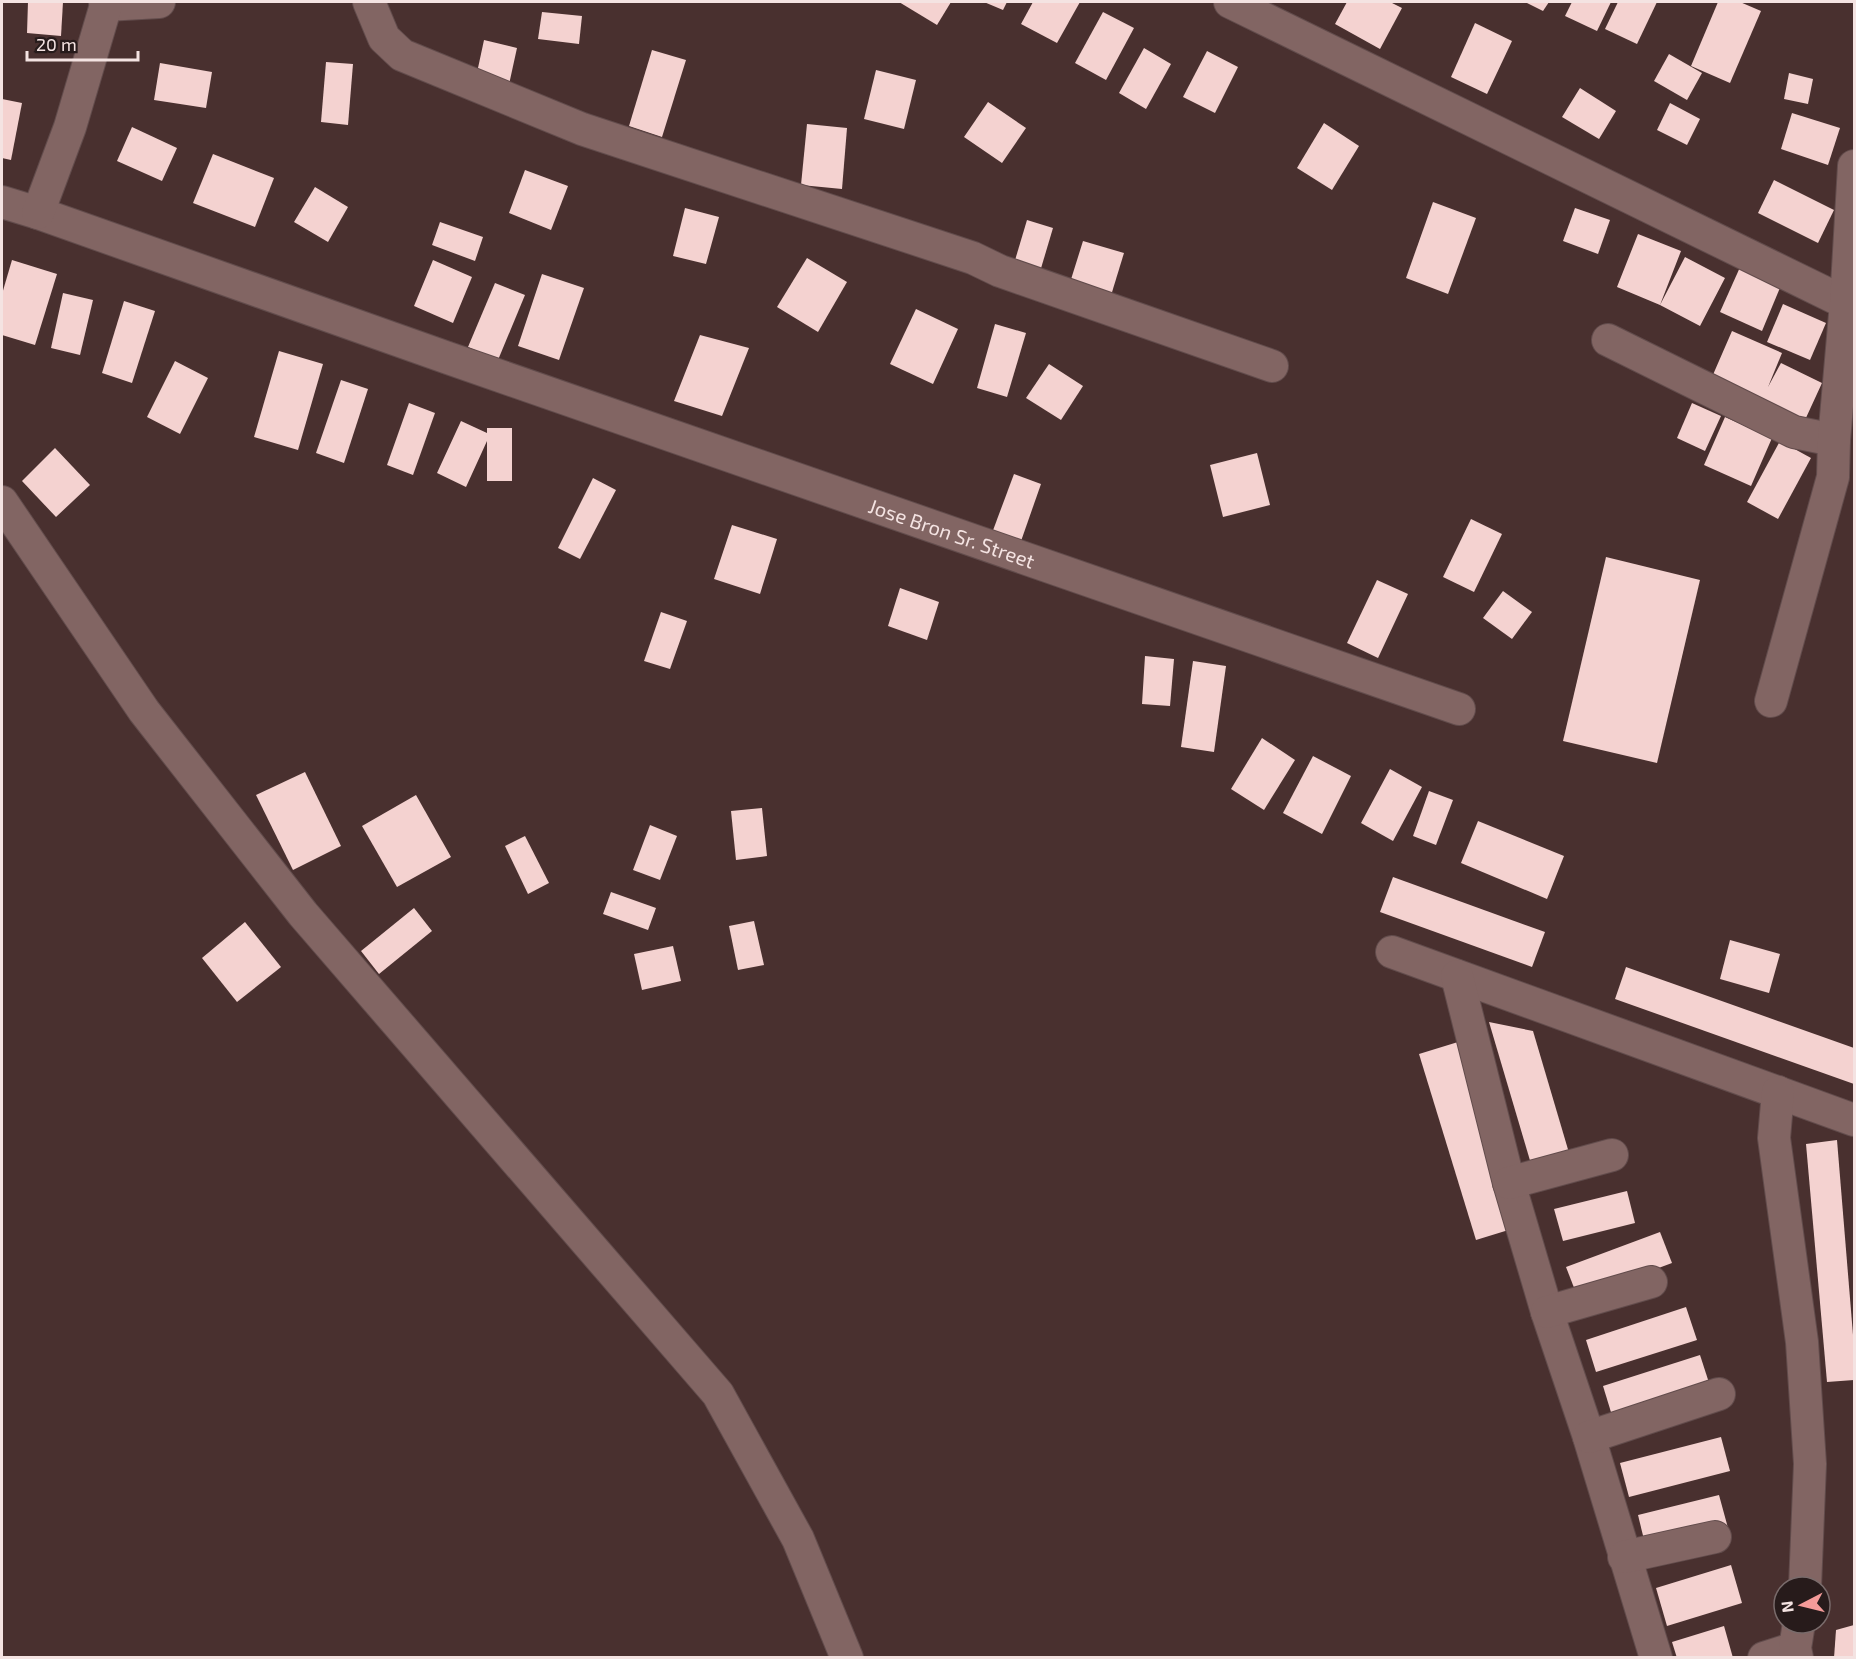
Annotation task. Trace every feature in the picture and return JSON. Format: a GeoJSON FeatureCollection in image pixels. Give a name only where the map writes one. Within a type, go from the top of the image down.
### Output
{"type":"FeatureCollection","features":[{"type":"Feature","properties":{"kind":"street"},"geometry":{"type":"LineString","coordinates":[[38,213],[70,127],[105,3],[159,2]]}},
{"type":"Feature","properties":{"kind":"street"},"geometry":{"type":"LineString","coordinates":[[369,2],[384,38],[402,55],[582,129],[973,258],[1000,271],[1272,366]]}},
{"type":"Feature","properties":{"kind":"street"},"geometry":{"type":"LineString","coordinates":[[1230,2],[1846,303]]}},
{"type":"Feature","properties":{"kind":"street"},"geometry":{"type":"LineString","coordinates":[[1771,701],[1844,479],[1834,440],[1846,303],[1854,166]]}},
{"type":"Feature","properties":{"kind":"street","name":"Jose Bron Sr. Street"},"geometry":{"type":"LineString","coordinates":[[2,202],[1459,709]]}},
{"type":"Feature","properties":{"kind":"street"},"geometry":{"type":"LineString","coordinates":[[1608,340],[1794,432],[1834,440]]}},
{"type":"Feature","properties":{"kind":"street"},"geometry":{"type":"LineString","coordinates":[[2,502],[144,711],[303,914],[718,1394],[798,1539],[847,1658]]}},
{"type":"Feature","properties":{"kind":"street"},"geometry":{"type":"LineString","coordinates":[[1392,952],[1854,1120]]}},
{"type":"Feature","properties":{"kind":"street"},"geometry":{"type":"LineString","coordinates":[[1457,976],[1509,1183],[1547,1312],[1589,1437],[1656,1658]]}},
{"type":"Feature","properties":{"kind":"street"},"geometry":{"type":"LineString","coordinates":[[1778,1092],[1774,1138],[1802,1342],[1810,1464],[1805,1575]]}},
{"type":"Feature","properties":{"kind":"street"},"geometry":{"type":"LineString","coordinates":[[1509,1183],[1612,1155]]}},
{"type":"Feature","properties":{"kind":"street"},"geometry":{"type":"LineString","coordinates":[[1547,1312],[1652,1282]]}},
{"type":"Feature","properties":{"kind":"street"},"geometry":{"type":"LineString","coordinates":[[1589,1437],[1719,1394]]}},
{"type":"Feature","properties":{"kind":"street"},"geometry":{"type":"LineString","coordinates":[[1624,1557],[1715,1537]]}},
{"type":"Feature","properties":{"kind":"street"},"geometry":{"type":"LineString","coordinates":[[1764,1658],[1797,1643]]}},
{"type":"Feature","properties":{"kind":"building"},"geometry":{"type":"Polygon","coordinates":[[[28,2],[63,2],[61,36],[27,33],[28,2]]]}},
{"type":"Feature","properties":{"kind":"building"},"geometry":{"type":"Polygon","coordinates":[[[899,2],[951,2],[937,25],[899,2]]]}},
{"type":"Feature","properties":{"kind":"building"},"geometry":{"type":"Polygon","coordinates":[[[984,2],[1007,2],[1003,10],[984,2]]]}},
{"type":"Feature","properties":{"kind":"building"},"geometry":{"type":"Polygon","coordinates":[[[1033,2],[1080,2],[1057,43],[1021,24],[1033,2]]]}},
{"type":"Feature","properties":{"kind":"building"},"geometry":{"type":"Polygon","coordinates":[[[1347,2],[1390,2],[1402,8],[1380,49],[1335,24],[1347,2]]]}},
{"type":"Feature","properties":{"kind":"building"},"geometry":{"type":"Polygon","coordinates":[[[1525,2],[1549,2],[1543,11],[1525,2]]]}},
{"type":"Feature","properties":{"kind":"building"},"geometry":{"type":"Polygon","coordinates":[[[1572,2],[1611,2],[1597,31],[1565,16],[1572,2]]]}},
{"type":"Feature","properties":{"kind":"building"},"geometry":{"type":"Polygon","coordinates":[[[1618,2],[1657,2],[1637,44],[1605,29],[1618,2]]]}},
{"type":"Feature","properties":{"kind":"building"},"geometry":{"type":"Polygon","coordinates":[[[1718,2],[1740,2],[1761,11],[1730,83],[1691,66],[1718,2]]]}},
{"type":"Feature","properties":{"kind":"building"},"geometry":{"type":"Polygon","coordinates":[[[542,12],[582,16],[579,44],[538,39],[542,12]]]}},
{"type":"Feature","properties":{"kind":"building"},"geometry":{"type":"Polygon","coordinates":[[[1103,12],[1134,28],[1106,80],[1075,63],[1103,12]]]}},
{"type":"Feature","properties":{"kind":"building"},"geometry":{"type":"Polygon","coordinates":[[[1475,23],[1512,41],[1487,94],[1451,77],[1475,23]]]}},
{"type":"Feature","properties":{"kind":"building"},"geometry":{"type":"Polygon","coordinates":[[[484,40],[517,48],[508,89],[475,82],[484,40]]]}},
{"type":"Feature","properties":{"kind":"building"},"geometry":{"type":"Polygon","coordinates":[[[1144,48],[1171,64],[1146,109],[1119,93],[1144,48]]]}},
{"type":"Feature","properties":{"kind":"building"},"geometry":{"type":"Polygon","coordinates":[[[652,50],[686,60],[662,137],[629,126],[652,50]]]}},
{"type":"Feature","properties":{"kind":"building"},"geometry":{"type":"Polygon","coordinates":[[[1207,51],[1238,67],[1215,113],[1183,97],[1207,51]]]}},
{"type":"Feature","properties":{"kind":"building"},"geometry":{"type":"Polygon","coordinates":[[[1669,54],[1702,73],[1687,100],[1654,81],[1669,54]]]}},
{"type":"Feature","properties":{"kind":"building"},"geometry":{"type":"Polygon","coordinates":[[[326,62],[353,64],[348,125],[321,122],[326,62]]]}},
{"type":"Feature","properties":{"kind":"building"},"geometry":{"type":"Polygon","coordinates":[[[160,63],[212,72],[206,108],[154,100],[160,63]]]}},
{"type":"Feature","properties":{"kind":"building"},"geometry":{"type":"Polygon","coordinates":[[[876,70],[916,80],[904,129],[864,119],[876,70]]]}},
{"type":"Feature","properties":{"kind":"building"},"geometry":{"type":"Polygon","coordinates":[[[1789,73],[1813,79],[1808,104],[1784,99],[1789,73]]]}},
{"type":"Feature","properties":{"kind":"building"},"geometry":{"type":"Polygon","coordinates":[[[1580,88],[1616,111],[1599,139],[1562,117],[1580,88]]]}},
{"type":"Feature","properties":{"kind":"building"},"geometry":{"type":"Polygon","coordinates":[[[2,99],[22,103],[11,160],[2,158],[2,99]]]}},
{"type":"Feature","properties":{"kind":"building"},"geometry":{"type":"Polygon","coordinates":[[[988,102],[1026,128],[1002,163],[964,137],[988,102]]]}},
{"type":"Feature","properties":{"kind":"building"},"geometry":{"type":"Polygon","coordinates":[[[1670,103],[1700,119],[1687,145],[1657,130],[1670,103]]]}},
{"type":"Feature","properties":{"kind":"building"},"geometry":{"type":"Polygon","coordinates":[[[1792,113],[1840,128],[1828,165],[1781,149],[1792,113]]]}},
{"type":"Feature","properties":{"kind":"building"},"geometry":{"type":"Polygon","coordinates":[[[1324,123],[1359,146],[1332,190],[1297,168],[1324,123]]]}},
{"type":"Feature","properties":{"kind":"building"},"geometry":{"type":"Polygon","coordinates":[[[807,124],[847,128],[842,189],[801,185],[807,124]]]}},
{"type":"Feature","properties":{"kind":"building"},"geometry":{"type":"Polygon","coordinates":[[[132,127],[177,148],[162,181],[117,161],[132,127]]]}},
{"type":"Feature","properties":{"kind":"building"},"geometry":{"type":"Polygon","coordinates":[[[213,154],[274,178],[255,227],[193,203],[213,154]]]}},
{"type":"Feature","properties":{"kind":"building"},"geometry":{"type":"Polygon","coordinates":[[[525,170],[568,186],[551,230],[509,213],[525,170]]]}},
{"type":"Feature","properties":{"kind":"building"},"geometry":{"type":"Polygon","coordinates":[[[1774,180],[1834,210],[1818,243],[1758,213],[1774,180]]]}},
{"type":"Feature","properties":{"kind":"building"},"geometry":{"type":"Polygon","coordinates":[[[315,187],[348,207],[328,242],[294,222],[315,187]]]}},
{"type":"Feature","properties":{"kind":"building"},"geometry":{"type":"Polygon","coordinates":[[[1433,202],[1476,218],[1448,294],[1406,278],[1433,202]]]}},
{"type":"Feature","properties":{"kind":"building"},"geometry":{"type":"Polygon","coordinates":[[[685,208],[719,217],[706,264],[673,256],[685,208]]]}},
{"type":"Feature","properties":{"kind":"building"},"geometry":{"type":"Polygon","coordinates":[[[1575,208],[1610,220],[1598,254],[1563,241],[1575,208]]]}},
{"type":"Feature","properties":{"kind":"building"},"geometry":{"type":"Polygon","coordinates":[[[1027,220],[1053,228],[1039,275],[1013,267],[1027,220]]]}},
{"type":"Feature","properties":{"kind":"building"},"geometry":{"type":"Polygon","coordinates":[[[440,222],[483,237],[475,261],[432,245],[440,222]]]}},
{"type":"Feature","properties":{"kind":"building"},"geometry":{"type":"Polygon","coordinates":[[[1638,234],[1681,251],[1660,305],[1617,287],[1638,234]]]}},
{"type":"Feature","properties":{"kind":"building"},"geometry":{"type":"Polygon","coordinates":[[[1083,241],[1124,253],[1109,302],[1068,289],[1083,241]]]}},
{"type":"Feature","properties":{"kind":"building"},"geometry":{"type":"Polygon","coordinates":[[[1685,257],[1725,278],[1700,326],[1660,305],[1685,257]]]}},
{"type":"Feature","properties":{"kind":"building"},"geometry":{"type":"Polygon","coordinates":[[[807,258],[847,282],[818,332],[777,307],[807,258]]]}},
{"type":"Feature","properties":{"kind":"building"},"geometry":{"type":"Polygon","coordinates":[[[12,260],[57,274],[35,345],[2,335],[2,294],[12,260]]]}},
{"type":"Feature","properties":{"kind":"building"},"geometry":{"type":"Polygon","coordinates":[[[433,260],[472,277],[453,323],[414,306],[433,260]]]}},
{"type":"Feature","properties":{"kind":"building"},"geometry":{"type":"Polygon","coordinates":[[[1741,265],[1782,283],[1762,331],[1720,312],[1741,265]]]}},
{"type":"Feature","properties":{"kind":"building"},"geometry":{"type":"Polygon","coordinates":[[[542,274],[584,288],[559,360],[518,346],[542,274]]]}},
{"type":"Feature","properties":{"kind":"building"},"geometry":{"type":"Polygon","coordinates":[[[495,283],[525,295],[498,360],[468,347],[495,283]]]}},
{"type":"Feature","properties":{"kind":"building"},"geometry":{"type":"Polygon","coordinates":[[[63,293],[93,300],[80,355],[51,348],[63,293]]]}},
{"type":"Feature","properties":{"kind":"building"},"geometry":{"type":"Polygon","coordinates":[[[124,301],[155,311],[132,383],[102,373],[124,301]]]}},
{"type":"Feature","properties":{"kind":"building"},"geometry":{"type":"Polygon","coordinates":[[[1783,304],[1826,323],[1810,360],[1767,342],[1783,304]]]}},
{"type":"Feature","properties":{"kind":"building"},"geometry":{"type":"Polygon","coordinates":[[[916,309],[958,329],[933,384],[890,364],[916,309]]]}},
{"type":"Feature","properties":{"kind":"building"},"geometry":{"type":"Polygon","coordinates":[[[995,324],[1026,333],[1007,397],[977,388],[995,324]]]}},
{"type":"Feature","properties":{"kind":"building"},"geometry":{"type":"Polygon","coordinates":[[[1732,331],[1782,353],[1768,387],[1781,363],[1822,383],[1805,420],[1712,377],[1732,331]]]}},
{"type":"Feature","properties":{"kind":"building"},"geometry":{"type":"Polygon","coordinates":[[[700,335],[749,348],[722,416],[674,401],[700,335]]]}},
{"type":"Feature","properties":{"kind":"building"},"geometry":{"type":"Polygon","coordinates":[[[279,351],[323,364],[298,450],[254,437],[279,351]]]}},
{"type":"Feature","properties":{"kind":"building"},"geometry":{"type":"Polygon","coordinates":[[[175,361],[208,378],[180,434],[147,417],[175,361]]]}},
{"type":"Feature","properties":{"kind":"building"},"geometry":{"type":"Polygon","coordinates":[[[1049,364],[1083,386],[1061,420],[1026,398],[1049,364]]]}},
{"type":"Feature","properties":{"kind":"building"},"geometry":{"type":"Polygon","coordinates":[[[341,380],[368,389],[344,463],[316,453],[341,380]]]}},
{"type":"Feature","properties":{"kind":"building"},"geometry":{"type":"Polygon","coordinates":[[[409,403],[435,413],[413,475],[387,465],[409,403]]]}},
{"type":"Feature","properties":{"kind":"building"},"geometry":{"type":"Polygon","coordinates":[[[1692,403],[1721,416],[1705,451],[1677,438],[1692,403]]]}},
{"type":"Feature","properties":{"kind":"building"},"geometry":{"type":"Polygon","coordinates":[[[1725,417],[1772,438],[1751,486],[1704,465],[1725,417]]]}},
{"type":"Feature","properties":{"kind":"building"},"geometry":{"type":"Polygon","coordinates":[[[461,421],[487,433],[487,428],[512,428],[512,481],[487,481],[487,441],[466,487],[437,473],[461,421]]]}},
{"type":"Feature","properties":{"kind":"building"},"geometry":{"type":"Polygon","coordinates":[[[1780,441],[1811,458],[1778,519],[1747,502],[1780,441]]]}},
{"type":"Feature","properties":{"kind":"building"},"geometry":{"type":"Polygon","coordinates":[[[55,448],[90,485],[56,517],[22,481],[55,448]]]}},
{"type":"Feature","properties":{"kind":"building"},"geometry":{"type":"Polygon","coordinates":[[[1257,453],[1270,505],[1223,517],[1210,465],[1257,453]]]}},
{"type":"Feature","properties":{"kind":"building"},"geometry":{"type":"Polygon","coordinates":[[[1014,474],[1041,484],[1020,544],[992,533],[1014,474]]]}},
{"type":"Feature","properties":{"kind":"building"},"geometry":{"type":"Polygon","coordinates":[[[593,478],[616,490],[580,559],[558,548],[593,478]]]}},
{"type":"Feature","properties":{"kind":"building"},"geometry":{"type":"Polygon","coordinates":[[[1471,519],[1502,534],[1474,592],[1443,577],[1471,519]]]}},
{"type":"Feature","properties":{"kind":"building"},"geometry":{"type":"Polygon","coordinates":[[[732,525],[777,539],[760,594],[714,579],[732,525]]]}},
{"type":"Feature","properties":{"kind":"building"},"geometry":{"type":"Polygon","coordinates":[[[1606,557],[1700,580],[1657,763],[1563,741],[1606,557]]]}},
{"type":"Feature","properties":{"kind":"building"},"geometry":{"type":"Polygon","coordinates":[[[1377,580],[1408,594],[1378,658],[1347,643],[1377,580]]]}},
{"type":"Feature","properties":{"kind":"building"},"geometry":{"type":"Polygon","coordinates":[[[900,588],[939,602],[927,640],[888,626],[900,588]]]}},
{"type":"Feature","properties":{"kind":"building"},"geometry":{"type":"Polygon","coordinates":[[[1503,591],[1532,612],[1512,639],[1483,618],[1503,591]]]}},
{"type":"Feature","properties":{"kind":"building"},"geometry":{"type":"Polygon","coordinates":[[[661,612],[687,621],[670,669],[644,661],[661,612]]]}},
{"type":"Feature","properties":{"kind":"building"},"geometry":{"type":"Polygon","coordinates":[[[1145,656],[1174,659],[1170,706],[1142,704],[1145,656]]]}},
{"type":"Feature","properties":{"kind":"building"},"geometry":{"type":"Polygon","coordinates":[[[1193,661],[1226,666],[1214,752],[1181,747],[1193,661]]]}},
{"type":"Feature","properties":{"kind":"building"},"geometry":{"type":"Polygon","coordinates":[[[1262,738],[1295,760],[1264,810],[1231,789],[1262,738]]]}},
{"type":"Feature","properties":{"kind":"building"},"geometry":{"type":"Polygon","coordinates":[[[1313,756],[1351,776],[1322,834],[1283,813],[1313,756]]]}},
{"type":"Feature","properties":{"kind":"building"},"geometry":{"type":"Polygon","coordinates":[[[1390,769],[1422,787],[1393,841],[1361,823],[1390,769]]]}},
{"type":"Feature","properties":{"kind":"building"},"geometry":{"type":"Polygon","coordinates":[[[305,772],[341,846],[293,870],[256,795],[305,772]]]}},
{"type":"Feature","properties":{"kind":"building"},"geometry":{"type":"Polygon","coordinates":[[[1429,791],[1453,800],[1436,845],[1413,836],[1429,791]]]}},
{"type":"Feature","properties":{"kind":"building"},"geometry":{"type":"Polygon","coordinates":[[[416,795],[451,857],[397,887],[362,826],[416,795]]]}},
{"type":"Feature","properties":{"kind":"building"},"geometry":{"type":"Polygon","coordinates":[[[762,808],[767,856],[736,860],[731,811],[762,808]]]}},
{"type":"Feature","properties":{"kind":"building"},"geometry":{"type":"Polygon","coordinates":[[[1478,821],[1564,856],[1547,899],[1461,863],[1478,821]]]}},
{"type":"Feature","properties":{"kind":"building"},"geometry":{"type":"Polygon","coordinates":[[[650,825],[677,836],[660,880],[633,870],[650,825]]]}},
{"type":"Feature","properties":{"kind":"building"},"geometry":{"type":"Polygon","coordinates":[[[525,836],[549,883],[528,894],[505,846],[525,836]]]}},
{"type":"Feature","properties":{"kind":"building"},"geometry":{"type":"Polygon","coordinates":[[[1393,877],[1545,932],[1532,967],[1380,912],[1393,877]]]}},
{"type":"Feature","properties":{"kind":"building"},"geometry":{"type":"Polygon","coordinates":[[[611,892],[656,908],[648,930],[603,914],[611,892]]]}},
{"type":"Feature","properties":{"kind":"building"},"geometry":{"type":"Polygon","coordinates":[[[414,908],[432,931],[379,974],[361,951],[414,908]]]}},
{"type":"Feature","properties":{"kind":"building"},"geometry":{"type":"Polygon","coordinates":[[[754,921],[764,965],[738,970],[729,926],[754,921]]]}},
{"type":"Feature","properties":{"kind":"building"},"geometry":{"type":"Polygon","coordinates":[[[245,922],[281,967],[237,1002],[202,958],[245,922]]]}},
{"type":"Feature","properties":{"kind":"building"},"geometry":{"type":"Polygon","coordinates":[[[1730,940],[1780,954],[1769,993],[1720,979],[1730,940]]]}},
{"type":"Feature","properties":{"kind":"building"},"geometry":{"type":"Polygon","coordinates":[[[673,946],[681,981],[642,990],[634,954],[673,946]]]}},
{"type":"Feature","properties":{"kind":"building"},"geometry":{"type":"Polygon","coordinates":[[[1626,967],[1854,1048],[1854,1084],[1615,999],[1626,967]]]}},
{"type":"Feature","properties":{"kind":"building"},"geometry":{"type":"Polygon","coordinates":[[[1489,1022],[1533,1031],[1572,1163],[1534,1174],[1489,1022]]]}},
{"type":"Feature","properties":{"kind":"building"},"geometry":{"type":"Polygon","coordinates":[[[1458,1042],[1515,1228],[1476,1240],[1419,1054],[1458,1042]]]}},
{"type":"Feature","properties":{"kind":"building"},"geometry":{"type":"Polygon","coordinates":[[[1837,1140],[1854,1347],[1854,1380],[1827,1382],[1806,1144],[1837,1140]]]}},
{"type":"Feature","properties":{"kind":"building"},"geometry":{"type":"Polygon","coordinates":[[[1627,1191],[1635,1223],[1563,1241],[1554,1209],[1627,1191]]]}},
{"type":"Feature","properties":{"kind":"building"},"geometry":{"type":"Polygon","coordinates":[[[1660,1232],[1672,1263],[1578,1298],[1566,1267],[1660,1232]]]}},
{"type":"Feature","properties":{"kind":"building"},"geometry":{"type":"Polygon","coordinates":[[[1686,1307],[1697,1340],[1596,1372],[1586,1340],[1686,1307]]]}},
{"type":"Feature","properties":{"kind":"building"},"geometry":{"type":"Polygon","coordinates":[[[1700,1355],[1712,1392],[1614,1422],[1603,1386],[1700,1355]]]}},
{"type":"Feature","properties":{"kind":"building"},"geometry":{"type":"Polygon","coordinates":[[[1721,1437],[1730,1471],[1629,1497],[1620,1463],[1721,1437]]]}},
{"type":"Feature","properties":{"kind":"building"},"geometry":{"type":"Polygon","coordinates":[[[1719,1495],[1728,1528],[1646,1548],[1638,1515],[1719,1495]]]}},
{"type":"Feature","properties":{"kind":"building"},"geometry":{"type":"Polygon","coordinates":[[[1731,1565],[1742,1603],[1667,1626],[1656,1588],[1731,1565]]]}},
{"type":"Feature","properties":{"kind":"building"},"geometry":{"type":"Polygon","coordinates":[[[1854,1625],[1854,1658],[1834,1658],[1836,1630],[1854,1625]]]}},
{"type":"Feature","properties":{"kind":"building"},"geometry":{"type":"Polygon","coordinates":[[[1724,1626],[1733,1658],[1677,1658],[1672,1642],[1724,1626]]]}}]}
